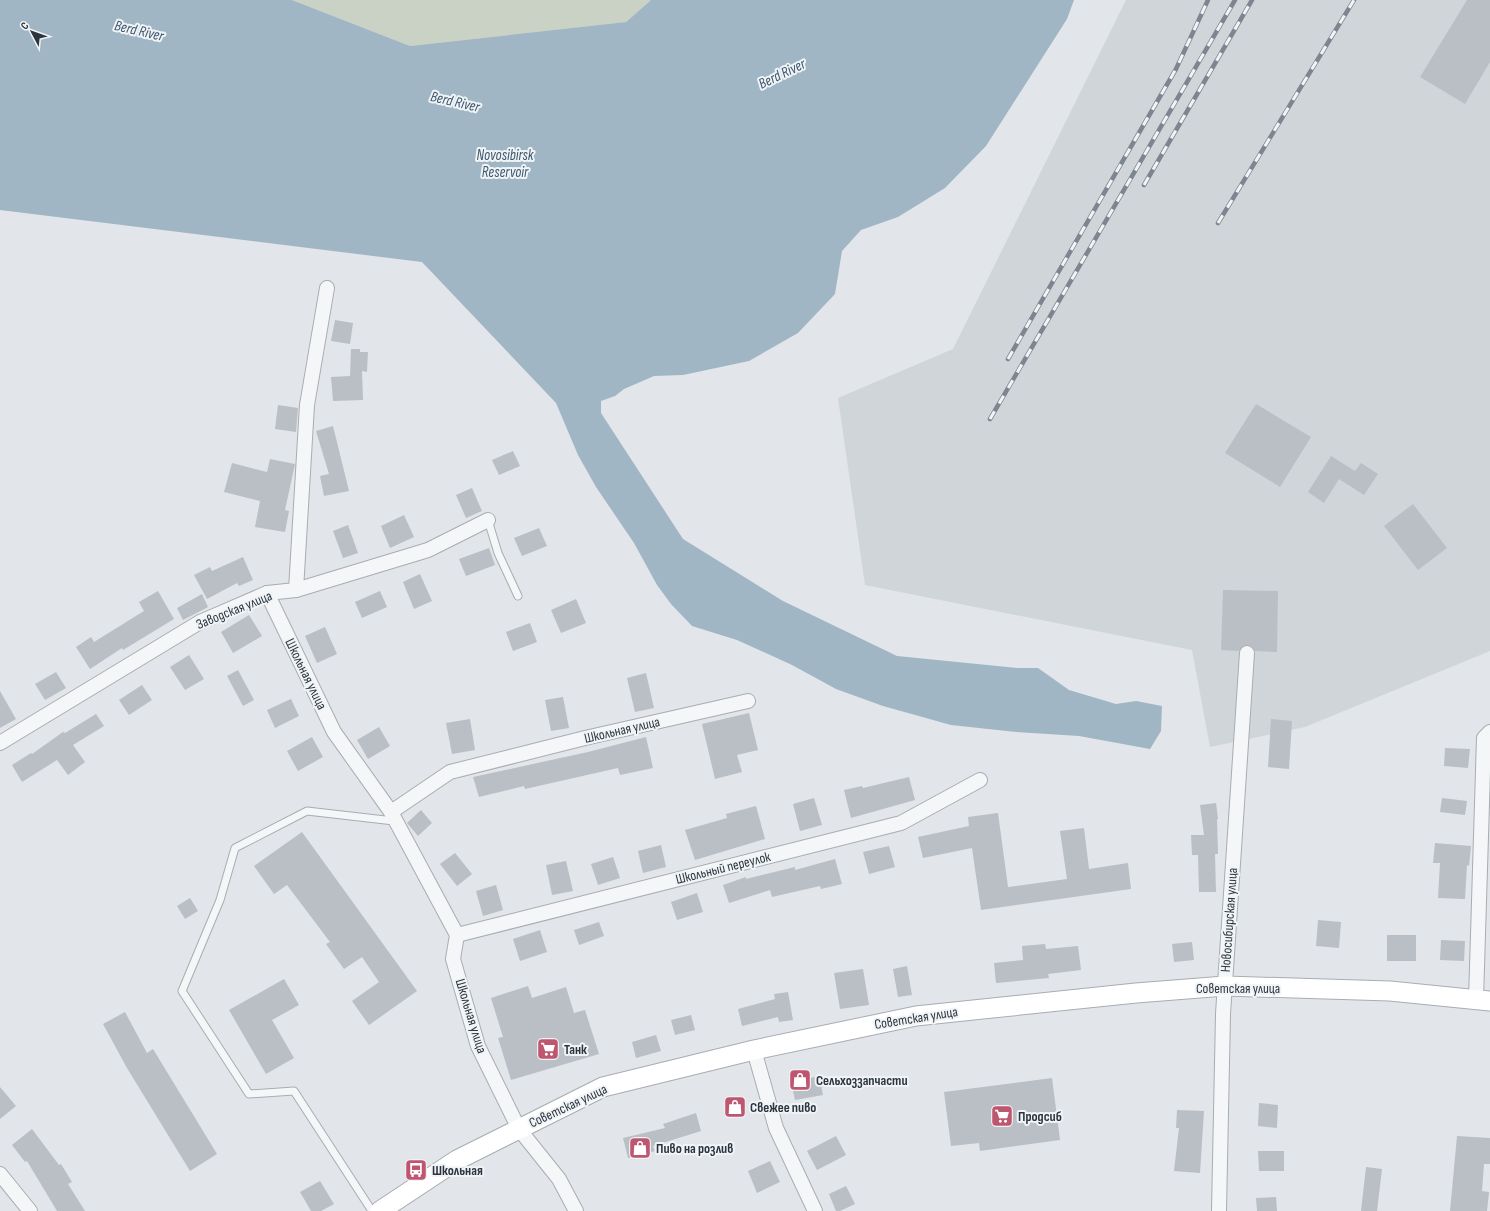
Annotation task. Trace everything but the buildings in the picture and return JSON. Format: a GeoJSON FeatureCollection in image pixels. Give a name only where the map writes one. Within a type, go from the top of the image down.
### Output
{"type":"FeatureCollection","features":[{"type":"Feature","properties":{"kind":"main road","name":"Советская улица"},"geometry":{"type":"LineString","coordinates":[[380,1211],[457,1160],[604,1087],[754,1050],[916,1016],[1136,993],[1225,986],[1390,991],[1483,1001]]}},
{"type":"Feature","properties":{"kind":"street"},"geometry":{"type":"LineString","coordinates":[[296,590],[307,405],[326,288]]}},
{"type":"Feature","properties":{"kind":"street","name":"Заводская улица"},"geometry":{"type":"LineString","coordinates":[[0,743],[200,622],[267,593],[296,590],[428,550],[488,520]]}},
{"type":"Feature","properties":{"kind":"street","name":"Школьная улица"},"geometry":{"type":"LineString","coordinates":[[267,593],[334,732],[392,817],[458,935],[454,959],[478,1046],[519,1129],[559,1179],[576,1211]]}},
{"type":"Feature","properties":{"kind":"street","name":"Новосибирская улица"},"geometry":{"type":"LineString","coordinates":[[1219,1211],[1225,986],[1247,653]]}},
{"type":"Feature","properties":{"kind":"street","name":"Школьная улица"},"geometry":{"type":"LineString","coordinates":[[392,817],[450,772],[586,738],[748,701]]}},
{"type":"Feature","properties":{"kind":"street"},"geometry":{"type":"LineString","coordinates":[[1483,1001],[1488,736]]}},
{"type":"Feature","properties":{"kind":"street","name":"Школьный переулок"},"geometry":{"type":"LineString","coordinates":[[458,935],[901,823],[980,780]]}},
{"type":"Feature","properties":{"kind":"street"},"geometry":{"type":"LineString","coordinates":[[754,1050],[776,1128],[815,1211]]}},
{"type":"Feature","properties":{"kind":"street"},"geometry":{"type":"LineString","coordinates":[[0,1174],[30,1211]]}},
{"type":"Feature","properties":{"kind":"lane"},"geometry":{"type":"LineString","coordinates":[[488,520],[498,553],[518,596]]}},
{"type":"Feature","properties":{"kind":"lane"},"geometry":{"type":"LineString","coordinates":[[372,1211],[294,1092],[249,1094],[182,990],[220,900],[235,848],[307,811],[392,817]]}},
{"type":"Feature","properties":{"kind":"shaded area"},"geometry":{"type":"Polygon","coordinates":[[[1126,0],[1490,0],[1490,651],[1305,727],[1210,747],[1192,650],[865,585],[838,398],[953,349],[1126,0]]]}},
{"type":"Feature","properties":{"kind":"green space"},"geometry":{"type":"Polygon","coordinates":[[[292,0],[651,0],[626,22],[410,46],[292,0]]]}},
{"type":"Feature","properties":{"kind":"water","name":"Novosibirsk Reservoir"},"geometry":{"type":"Polygon","coordinates":[[[0,0],[292,0],[410,46],[626,22],[651,0],[1074,0],[1067,19],[986,146],[945,188],[898,217],[861,230],[842,251],[835,294],[798,333],[749,361],[683,375],[654,376],[624,389],[615,396],[601,401],[601,413],[683,539],[783,601],[897,656],[1017,668],[1038,668],[1069,690],[1116,704],[1136,701],[1162,706],[1161,731],[1150,749],[1079,736],[1016,732],[951,725],[883,706],[836,689],[792,665],[737,640],[692,626],[671,604],[657,585],[634,543],[596,487],[578,455],[556,403],[422,262],[0,210],[0,0]]]}},
{"type":"Feature","properties":{"kind":"railway"},"geometry":{"type":"LineString","coordinates":[[1008,359],[1176,69],[1208,0]]}},
{"type":"Feature","properties":{"kind":"railway"},"geometry":{"type":"LineString","coordinates":[[990,419],[1235,0]]}},
{"type":"Feature","properties":{"kind":"railway"},"geometry":{"type":"LineString","coordinates":[[1144,185],[1252,0]]}},
{"type":"Feature","properties":{"kind":"railway"},"geometry":{"type":"LineString","coordinates":[[1218,223],[1354,0]]}},
{"type":"Feature","properties":{"kind":"place","name":"Танк"},"geometry":{"type":"Point","coordinates":[548,1049]}},
{"type":"Feature","properties":{"kind":"place","name":"Сельхоззапчасти"},"geometry":{"type":"Point","coordinates":[800,1080]}},
{"type":"Feature","properties":{"kind":"place","name":"Свежее пиво"},"geometry":{"type":"Point","coordinates":[735,1107]}},
{"type":"Feature","properties":{"kind":"place","name":"Продсиб"},"geometry":{"type":"Point","coordinates":[1002,1116]}},
{"type":"Feature","properties":{"kind":"place","name":"Пиво на розлив"},"geometry":{"type":"Point","coordinates":[640,1148]}},
{"type":"Feature","properties":{"kind":"place","name":"Школьная"},"geometry":{"type":"Point","coordinates":[416,1170]}},
{"type":"Feature","properties":{"kind":"water label","name":"Berd River"},"geometry":{"type":"Point","coordinates":[139,31]}},
{"type":"Feature","properties":{"kind":"water label","name":"Berd River"},"geometry":{"type":"Point","coordinates":[782,74]}},
{"type":"Feature","properties":{"kind":"water label","name":"Berd River"},"geometry":{"type":"Point","coordinates":[455,102]}}]}
